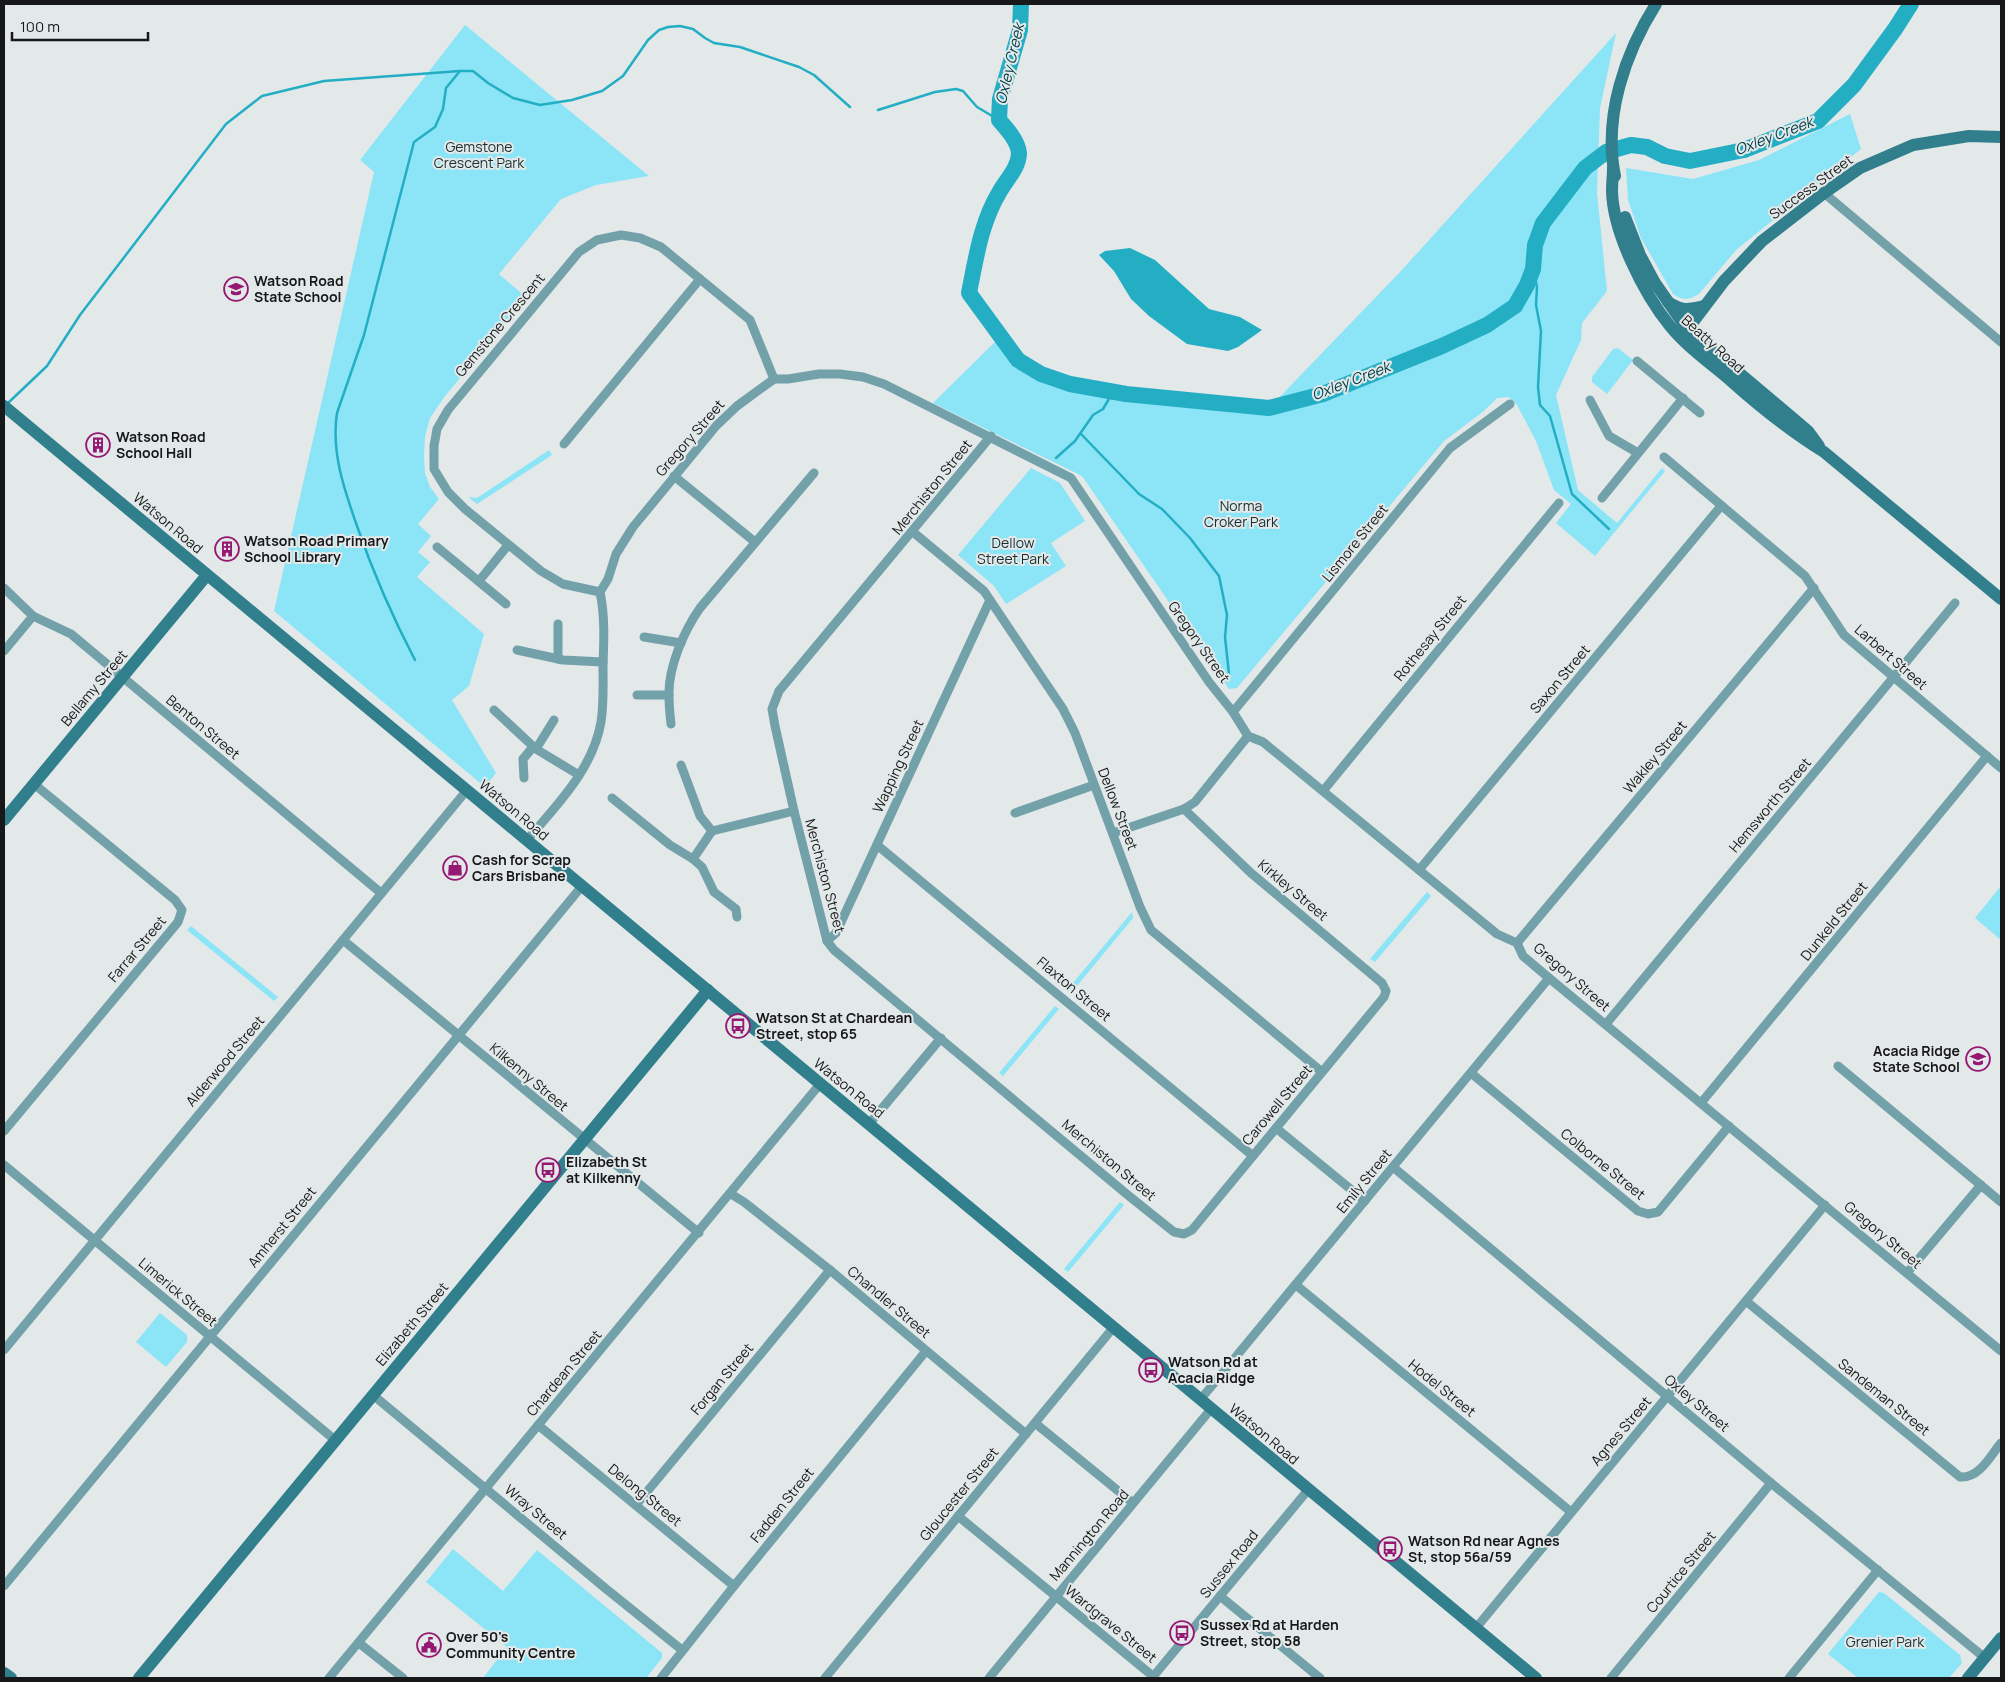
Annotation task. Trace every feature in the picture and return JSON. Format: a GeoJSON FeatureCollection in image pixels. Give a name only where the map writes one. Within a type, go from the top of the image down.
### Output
{"type":"FeatureCollection","features":[{"type":"Feature","properties":{"kind":"street","name":"Beatty Road"},"geometry":{"type":"LineString","coordinates":[[1656,4],[1639,34],[1621,82],[1611,141],[1612,192],[1620,228],[1631,260],[1648,294],[1670,327],[1684,333]]}},
{"type":"Feature","properties":{"kind":"street","name":"Success Street"},"geometry":{"type":"LineString","coordinates":[[1684,333],[1741,262],[1762,241],[1860,168],[1913,145],[1969,136],[2001,137]]}},
{"type":"Feature","properties":{"kind":"street","name":"Beatty Road"},"geometry":{"type":"LineString","coordinates":[[1613,168],[1626,222],[1640,255],[1684,333],[1763,408],[1803,439],[1824,452],[2001,599]]}},
{"type":"Feature","properties":{"kind":"street"},"geometry":{"type":"LineString","coordinates":[[1824,193],[2001,342]]}},
{"type":"Feature","properties":{"kind":"street","name":"Gemstone Crescent"},"geometry":{"type":"LineString","coordinates":[[600,592],[563,584],[541,571],[508,545],[448,492],[434,469],[434,446],[437,429],[448,410],[579,252],[597,240],[621,235],[640,238],[661,246],[750,320],[774,379]]}},
{"type":"Feature","properties":{"kind":"street"},"geometry":{"type":"LineString","coordinates":[[564,444],[700,279]]}},
{"type":"Feature","properties":{"kind":"street"},"geometry":{"type":"LineString","coordinates":[[1666,301],[1679,309],[1690,310],[1704,306]]}},
{"type":"Feature","properties":{"kind":"street"},"geometry":{"type":"LineString","coordinates":[[1638,361],[1700,413]]}},
{"type":"Feature","properties":{"kind":"street","name":"Gregory Street"},"geometry":{"type":"LineString","coordinates":[[600,592],[608,579],[616,554],[633,528],[674,476],[716,426],[737,406],[774,379],[788,379],[819,374],[864,377],[884,384],[991,436],[1070,478],[1248,736],[1263,742],[1497,934],[1517,943],[1523,956],[1549,978],[2001,1351]]}},
{"type":"Feature","properties":{"kind":"street"},"geometry":{"type":"LineString","coordinates":[[1602,498],[1683,398]]}},
{"type":"Feature","properties":{"kind":"street"},"geometry":{"type":"LineString","coordinates":[[1590,400],[1609,436],[1638,454]]}},
{"type":"Feature","properties":{"kind":"street","name":"Lismore Street"},"geometry":{"type":"LineString","coordinates":[[1233,712],[1450,448],[1510,404]]}},
{"type":"Feature","properties":{"kind":"street","name":"Watson Road"},"geometry":{"type":"LineString","coordinates":[[9,410],[1536,1678]]}},
{"type":"Feature","properties":{"kind":"street","name":"Merchiston Street"},"geometry":{"type":"LineString","coordinates":[[991,436],[779,691],[772,709],[794,811],[827,941],[834,950],[1174,1232],[1184,1234]]}},
{"type":"Feature","properties":{"kind":"street","name":"Larbert Street"},"geometry":{"type":"LineString","coordinates":[[1664,457],[1804,576],[1814,588],[1844,635],[2001,768]]}},
{"type":"Feature","properties":{"kind":"street"},"geometry":{"type":"LineString","coordinates":[[671,724],[668,695],[671,674],[685,631],[700,608],[814,473]]}},
{"type":"Feature","properties":{"kind":"street"},"geometry":{"type":"LineString","coordinates":[[674,476],[755,542]]}},
{"type":"Feature","properties":{"kind":"street","name":"Rothesay Street"},"geometry":{"type":"LineString","coordinates":[[1323,791],[1559,503]]}},
{"type":"Feature","properties":{"kind":"street","name":"Saxon Street"},"geometry":{"type":"LineString","coordinates":[[1419,870],[1721,506]]}},
{"type":"Feature","properties":{"kind":"street","name":"Dellow Street"},"geometry":{"type":"LineString","coordinates":[[913,532],[984,591],[1063,710],[1075,733],[1140,907],[1151,930],[1322,1072]]}},
{"type":"Feature","properties":{"kind":"street"},"geometry":{"type":"LineString","coordinates":[[479,581],[508,545]]}},
{"type":"Feature","properties":{"kind":"street"},"geometry":{"type":"LineString","coordinates":[[437,547],[506,604]]}},
{"type":"Feature","properties":{"kind":"street","name":"Bellamy Street"},"geometry":{"type":"LineString","coordinates":[[4,820],[207,575]]}},
{"type":"Feature","properties":{"kind":"street","name":"Benton Street"},"geometry":{"type":"LineString","coordinates":[[4,588],[33,616],[71,634],[381,893]]}},
{"type":"Feature","properties":{"kind":"street","name":"Wakley Street"},"geometry":{"type":"LineString","coordinates":[[1517,943],[1814,588]]}},
{"type":"Feature","properties":{"kind":"street"},"geometry":{"type":"LineString","coordinates":[[527,840],[579,775],[592,751],[601,723],[604,611],[600,592]]}},
{"type":"Feature","properties":{"kind":"street","name":"Wapping Street"},"geometry":{"type":"LineString","coordinates":[[827,941],[836,933],[990,600]]}},
{"type":"Feature","properties":{"kind":"street","name":"Hemsworth Street"},"geometry":{"type":"LineString","coordinates":[[1606,1024],[1955,603]]}},
{"type":"Feature","properties":{"kind":"street"},"geometry":{"type":"LineString","coordinates":[[4,651],[33,616]]}},
{"type":"Feature","properties":{"kind":"street"},"geometry":{"type":"LineString","coordinates":[[558,624],[558,659]]}},
{"type":"Feature","properties":{"kind":"street"},"geometry":{"type":"LineString","coordinates":[[644,637],[681,643]]}},
{"type":"Feature","properties":{"kind":"street"},"geometry":{"type":"LineString","coordinates":[[517,650],[558,659],[603,662]]}},
{"type":"Feature","properties":{"kind":"street"},"geometry":{"type":"LineString","coordinates":[[637,695],[668,695]]}},
{"type":"Feature","properties":{"kind":"street"},"geometry":{"type":"LineString","coordinates":[[494,710],[534,748],[579,775]]}},
{"type":"Feature","properties":{"kind":"street"},"geometry":{"type":"LineString","coordinates":[[524,778],[523,759],[534,748],[554,720]]}},
{"type":"Feature","properties":{"kind":"street"},"geometry":{"type":"LineString","coordinates":[[1113,834],[1184,809],[1194,802],[1248,736]]}},
{"type":"Feature","properties":{"kind":"street","name":"Dunkeld Street"},"geometry":{"type":"LineString","coordinates":[[1701,1103],[1987,756]]}},
{"type":"Feature","properties":{"kind":"street"},"geometry":{"type":"LineString","coordinates":[[681,765],[700,816],[712,831]]}},
{"type":"Feature","properties":{"kind":"street","name":"Farrar Street"},"geometry":{"type":"LineString","coordinates":[[4,1131],[178,922],[182,910],[175,900],[34,784]]}},
{"type":"Feature","properties":{"kind":"street"},"geometry":{"type":"LineString","coordinates":[[1015,813],[1094,785]]}},
{"type":"Feature","properties":{"kind":"street","name":"Alderwood Street"},"geometry":{"type":"LineString","coordinates":[[4,1350],[467,790]]}},
{"type":"Feature","properties":{"kind":"street"},"geometry":{"type":"LineString","coordinates":[[612,798],[670,845],[702,867],[714,892],[736,909],[737,917]]}},
{"type":"Feature","properties":{"kind":"street","name":"Kirkley Street"},"geometry":{"type":"LineString","coordinates":[[1184,809],[1250,873],[1382,983],[1386,991]]}},
{"type":"Feature","properties":{"kind":"street"},"geometry":{"type":"LineString","coordinates":[[693,859],[712,831],[794,811]]}},
{"type":"Feature","properties":{"kind":"street","name":"Flaxton Street"},"geometry":{"type":"LineString","coordinates":[[876,845],[1253,1156]]}},
{"type":"Feature","properties":{"kind":"street","name":"Amherst Street"},"geometry":{"type":"LineString","coordinates":[[4,1586],[582,886]]}},
{"type":"Feature","properties":{"kind":"street","name":"Kilkenny Street"},"geometry":{"type":"LineString","coordinates":[[343,940],[699,1233]]}},
{"type":"Feature","properties":{"kind":"street","name":"Emily Street"},"geometry":{"type":"LineString","coordinates":[[1200,1400],[1549,978]]}},
{"type":"Feature","properties":{"kind":"street","name":"Elizabeth Street"},"geometry":{"type":"LineString","coordinates":[[139,1678],[708,990]]}},
{"type":"Feature","properties":{"kind":"street","name":"Carowell Street"},"geometry":{"type":"LineString","coordinates":[[1184,1234],[1192,1230],[1384,997],[1386,991]]}},
{"type":"Feature","properties":{"kind":"street"},"geometry":{"type":"LineString","coordinates":[[869,1124],[941,1038]]}},
{"type":"Feature","properties":{"kind":"street"},"geometry":{"type":"LineString","coordinates":[[1838,1066],[2001,1202]]}},
{"type":"Feature","properties":{"kind":"street","name":"Colborne Street"},"geometry":{"type":"LineString","coordinates":[[1471,1073],[1638,1211],[1648,1214],[1658,1212],[1729,1126]]}},
{"type":"Feature","properties":{"kind":"street","name":"Chardean Street"},"geometry":{"type":"LineString","coordinates":[[329,1678],[699,1233],[820,1084]]}},
{"type":"Feature","properties":{"kind":"street"},"geometry":{"type":"LineString","coordinates":[[1276,1128],[1365,1201]]}},
{"type":"Feature","properties":{"kind":"street","name":"Limerick Street"},"geometry":{"type":"LineString","coordinates":[[4,1165],[335,1440]]}},
{"type":"Feature","properties":{"kind":"street","name":"Oxley Street"},"geometry":{"type":"LineString","coordinates":[[1393,1167],[1985,1658]]}},
{"type":"Feature","properties":{"kind":"street"},"geometry":{"type":"LineString","coordinates":[[1907,1273],[1981,1185]]}},
{"type":"Feature","properties":{"kind":"street","name":"Chandler Street"},"geometry":{"type":"LineString","coordinates":[[731,1194],[751,1207],[830,1270],[1026,1434]]}},
{"type":"Feature","properties":{"kind":"street","name":"Agnes Street"},"geometry":{"type":"LineString","coordinates":[[1476,1628],[1824,1205]]}},
{"type":"Feature","properties":{"kind":"street","name":"Forgan Street"},"geometry":{"type":"LineString","coordinates":[[636,1505],[830,1270]]}},
{"type":"Feature","properties":{"kind":"street","name":"Hodel Street"},"geometry":{"type":"LineString","coordinates":[[1296,1285],[1571,1512]]}},
{"type":"Feature","properties":{"kind":"street","name":"Sandeman Street"},"geometry":{"type":"LineString","coordinates":[[1746,1301],[1960,1477],[1968,1478],[1976,1474],[2001,1443]]}},
{"type":"Feature","properties":{"kind":"street","name":"Gloucester Street"},"geometry":{"type":"LineString","coordinates":[[825,1678],[1113,1328]]}},
{"type":"Feature","properties":{"kind":"street","name":"Fadden Street"},"geometry":{"type":"LineString","coordinates":[[661,1678],[926,1351]]}},
{"type":"Feature","properties":{"kind":"street","name":"Wray Street"},"geometry":{"type":"LineString","coordinates":[[373,1395],[682,1650]]}},
{"type":"Feature","properties":{"kind":"street","name":"Mannington Road"},"geometry":{"type":"LineString","coordinates":[[989,1678],[1210,1409]]}},
{"type":"Feature","properties":{"kind":"street"},"geometry":{"type":"LineString","coordinates":[[1035,1423],[1133,1503]]}},
{"type":"Feature","properties":{"kind":"street","name":"Delong Street"},"geometry":{"type":"LineString","coordinates":[[538,1425],[734,1586]]}},
{"type":"Feature","properties":{"kind":"street","name":"Courtice Street"},"geometry":{"type":"LineString","coordinates":[[1611,1678],[1772,1483]]}},
{"type":"Feature","properties":{"kind":"street","name":"Sussex Road"},"geometry":{"type":"LineString","coordinates":[[1153,1678],[1308,1490]]}},
{"type":"Feature","properties":{"kind":"street","name":"Wardgrave Street"},"geometry":{"type":"LineString","coordinates":[[958,1516],[1153,1678]]}},
{"type":"Feature","properties":{"kind":"street"},"geometry":{"type":"LineString","coordinates":[[1789,1678],[1878,1570]]}},
{"type":"Feature","properties":{"kind":"street"},"geometry":{"type":"LineString","coordinates":[[1220,1596],[1320,1678]]}},
{"type":"Feature","properties":{"kind":"street"},"geometry":{"type":"LineString","coordinates":[[1968,1678],[2001,1638]]}},
{"type":"Feature","properties":{"kind":"street"},"geometry":{"type":"LineString","coordinates":[[359,1643],[403,1678]]}},
{"type":"Feature","properties":{"kind":"street"},"geometry":{"type":"LineString","coordinates":[[4,1673],[10,1678]]}},
{"type":"Feature","properties":{"kind":"green space","name":"Gemstone Crescent Park"},"geometry":{"type":"Polygon","coordinates":[[[465,25],[649,176],[596,185],[561,199],[499,274],[527,298],[445,396],[430,418],[425,437],[425,473],[430,487],[439,499],[418,524],[431,536],[418,552],[430,562],[417,577],[484,634],[469,686],[452,700],[496,773],[485,787],[274,611],[374,172],[360,160],[465,25]]]}},
{"type":"Feature","properties":{"kind":"green space","name":"Norma Croker Park"},"geometry":{"type":"Polygon","coordinates":[[[1616,33],[1600,108],[1597,193],[1607,291],[1582,323],[1581,340],[1556,395],[1578,490],[1617,523],[1662,468],[1665,471],[1595,556],[1556,523],[1571,504],[1554,490],[1536,441],[1517,405],[1509,397],[1497,398],[1484,411],[1444,441],[1237,688],[1229,689],[1082,476],[933,403],[1001,336],[1018,360],[1041,374],[1070,384],[1126,394],[1269,408],[1401,271],[1616,33]]]}},
{"type":"Feature","properties":{"kind":"green space"},"geometry":{"type":"Polygon","coordinates":[[[1850,114],[1861,149],[1736,250],[1699,294],[1686,299],[1673,294],[1641,238],[1628,200],[1626,168],[1693,179],[1759,160],[1850,114]]]}},
{"type":"Feature","properties":{"kind":"green space"},"geometry":{"type":"Polygon","coordinates":[[[1618,348],[1633,360],[1607,394],[1592,382],[1592,377],[1613,349],[1618,348]]]}},
{"type":"Feature","properties":{"kind":"green space"},"geometry":{"type":"Polygon","coordinates":[[[549,450],[552,455],[477,504],[468,497],[477,498],[549,450]]]}},
{"type":"Feature","properties":{"kind":"green space","name":"Dellow Street Park"},"geometry":{"type":"Polygon","coordinates":[[[1031,468],[1060,483],[1085,521],[1051,543],[1066,566],[1006,604],[994,586],[958,555],[1031,468]]]}},
{"type":"Feature","properties":{"kind":"green space"},"geometry":{"type":"Polygon","coordinates":[[[2001,886],[2001,940],[1975,918],[2001,886]]]}},
{"type":"Feature","properties":{"kind":"green space"},"geometry":{"type":"Polygon","coordinates":[[[1427,892],[1431,896],[1375,962],[1370,959],[1427,892]]]}},
{"type":"Feature","properties":{"kind":"green space"},"geometry":{"type":"Polygon","coordinates":[[[1132,912],[1133,918],[1072,992],[1068,989],[1132,912]]]}},
{"type":"Feature","properties":{"kind":"green space"},"geometry":{"type":"Polygon","coordinates":[[[191,926],[278,997],[274,1001],[187,930],[191,926]]]}},
{"type":"Feature","properties":{"kind":"green space"},"geometry":{"type":"Polygon","coordinates":[[[1055,1006],[1059,1009],[1003,1076],[999,1073],[1055,1006]]]}},
{"type":"Feature","properties":{"kind":"green space"},"geometry":{"type":"Polygon","coordinates":[[[1120,1202],[1124,1205],[1068,1272],[1064,1269],[1120,1202]]]}},
{"type":"Feature","properties":{"kind":"green space"},"geometry":{"type":"Polygon","coordinates":[[[160,1313],[187,1335],[187,1342],[166,1367],[136,1342],[160,1313]]]}},
{"type":"Feature","properties":{"kind":"green space"},"geometry":{"type":"Polygon","coordinates":[[[453,1549],[503,1591],[537,1550],[662,1653],[662,1658],[647,1677],[483,1678],[507,1647],[426,1582],[453,1549]]]}},
{"type":"Feature","properties":{"kind":"green space","name":"Grenier Park"},"geometry":{"type":"Polygon","coordinates":[[[1879,1592],[1884,1593],[1960,1655],[1962,1663],[1949,1678],[1858,1678],[1828,1654],[1879,1592]]]}},
{"type":"Feature","properties":{"kind":"shaded area"},"geometry":{"type":"Polygon","coordinates":[[[1130,248],[1155,260],[1209,309],[1240,317],[1262,330],[1238,347],[1228,351],[1187,344],[1149,316],[1131,299],[1114,271],[1099,255],[1105,251],[1130,248]]]}},
{"type":"Feature","properties":{"kind":"waterway","name":"Oxley Creek"},"geometry":{"type":"LineString","coordinates":[[1021,4],[1020,30],[1000,99],[999,120],[1009,131],[1019,153],[1015,168],[1000,191],[988,215],[980,240],[969,293],[1018,360],[1041,374],[1070,384],[1126,394],[1269,408],[1323,394],[1442,346],[1487,325],[1515,306],[1527,285],[1533,269],[1535,245],[1543,223],[1585,168],[1606,152],[1631,145],[1647,147],[1665,156],[1690,161],[1744,150],[1818,121],[1854,85],[1911,4]]}},
{"type":"Feature","properties":{"kind":"waterway"},"geometry":{"type":"LineString","coordinates":[[415,660],[383,594],[352,512],[337,456],[336,428],[337,413],[364,335],[414,142],[435,127],[443,109],[446,88],[460,71],[473,71],[488,83],[513,98],[540,105],[572,100],[602,91],[623,76],[648,40],[659,30],[680,26],[693,29],[714,43],[740,47],[799,67],[814,75],[850,107]]}},
{"type":"Feature","properties":{"kind":"waterway"},"geometry":{"type":"LineString","coordinates":[[8,403],[47,366],[80,315],[226,124],[262,96],[324,81],[460,71]]}},
{"type":"Feature","properties":{"kind":"waterway"},"geometry":{"type":"LineString","coordinates":[[878,110],[935,92],[956,89],[963,91],[977,107],[999,120]]}},
{"type":"Feature","properties":{"kind":"waterway"},"geometry":{"type":"LineString","coordinates":[[1533,269],[1537,287],[1536,305],[1541,331],[1538,387],[1540,405],[1550,416],[1572,494],[1609,529]]}},
{"type":"Feature","properties":{"kind":"waterway"},"geometry":{"type":"LineString","coordinates":[[1056,458],[1075,441],[1093,415],[1103,409],[1113,392]]}},
{"type":"Feature","properties":{"kind":"waterway"},"geometry":{"type":"LineString","coordinates":[[1081,434],[1139,494],[1162,509],[1190,538],[1219,576],[1227,615],[1225,637],[1229,674]]}},
{"type":"Feature","properties":{"kind":"place","name":"Watson Road State School"},"geometry":{"type":"Point","coordinates":[236,289]}},
{"type":"Feature","properties":{"kind":"place","name":"Watson Road School Hall"},"geometry":{"type":"Point","coordinates":[98,445]}},
{"type":"Feature","properties":{"kind":"place","name":"Watson Road Primary School Library"},"geometry":{"type":"Point","coordinates":[227,549]}},
{"type":"Feature","properties":{"kind":"place","name":"Cash for Scrap Cars Brisbane"},"geometry":{"type":"Point","coordinates":[455,868]}},
{"type":"Feature","properties":{"kind":"place","name":"Watson St at Chardean Street, stop 65"},"geometry":{"type":"Point","coordinates":[738,1026]}},
{"type":"Feature","properties":{"kind":"place","name":"Acacia Ridge State School"},"geometry":{"type":"Point","coordinates":[1978,1059]}},
{"type":"Feature","properties":{"kind":"place","name":"Elizabeth St at Kilkenny"},"geometry":{"type":"Point","coordinates":[548,1170]}},
{"type":"Feature","properties":{"kind":"place","name":"Watson Rd at Acacia Ridge"},"geometry":{"type":"Point","coordinates":[1151,1370]}},
{"type":"Feature","properties":{"kind":"place","name":"Watson Rd near Agnes St, stop 56a/59"},"geometry":{"type":"Point","coordinates":[1390,1549]}},
{"type":"Feature","properties":{"kind":"place","name":"Sussex Rd at Harden Street, stop 58"},"geometry":{"type":"Point","coordinates":[1182,1633]}},
{"type":"Feature","properties":{"kind":"place","name":"Over 50's Community Centre"},"geometry":{"type":"Point","coordinates":[429,1645]}}]}
